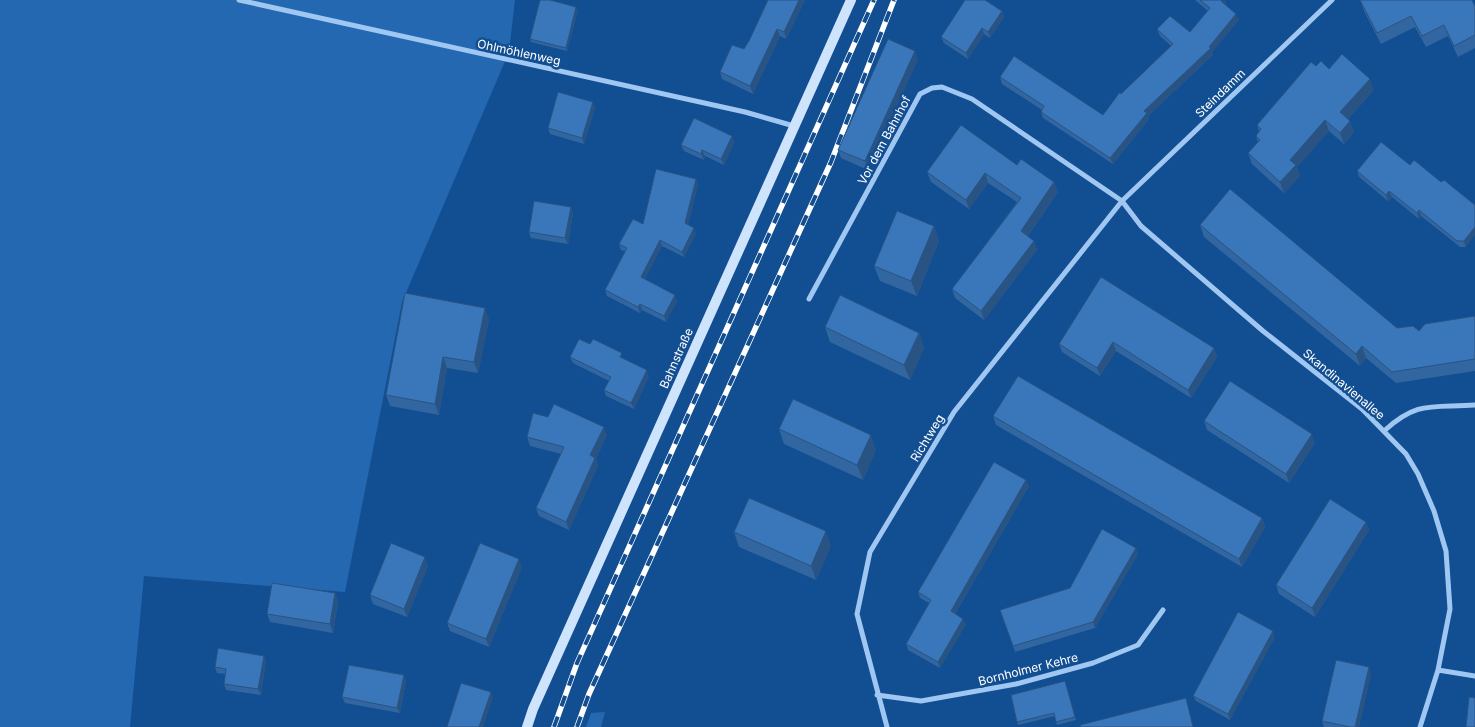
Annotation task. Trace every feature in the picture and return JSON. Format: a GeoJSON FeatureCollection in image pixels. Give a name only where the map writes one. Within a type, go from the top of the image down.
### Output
{"type":"FeatureCollection","features":[{"type":"Feature","properties":{"kind":"main road","name":"Bahnstraße"},"geometry":{"type":"LineString","coordinates":[[527,727],[533,709],[851,0]]}},
{"type":"Feature","properties":{"kind":"street","name":"Ohlmöhlenweg"},"geometry":{"type":"LineString","coordinates":[[239,0],[736,109],[794,126]]}},
{"type":"Feature","properties":{"kind":"street","name":"Steindamm"},"geometry":{"type":"LineString","coordinates":[[1122,201],[1332,0]]}},
{"type":"Feature","properties":{"kind":"street","name":"Vor dem Bahnhof"},"geometry":{"type":"LineString","coordinates":[[809,299],[920,94],[932,88],[942,87],[972,99],[1122,201]]}},
{"type":"Feature","properties":{"kind":"street","name":"Skandinavienallee"},"geometry":{"type":"LineString","coordinates":[[1122,201],[1141,226],[1263,331],[1362,409],[1406,454],[1418,474],[1434,511],[1446,551],[1450,609],[1438,670],[1420,727]]}},
{"type":"Feature","properties":{"kind":"street","name":"Richtweg"},"geometry":{"type":"LineString","coordinates":[[887,727],[857,614],[870,552],[954,412],[1122,201]]}},
{"type":"Feature","properties":{"kind":"street"},"geometry":{"type":"LineString","coordinates":[[1384,431],[1415,409],[1475,406]]}},
{"type":"Feature","properties":{"kind":"street","name":"Bornholmer Kehre"},"geometry":{"type":"LineString","coordinates":[[877,695],[921,702],[1016,684],[1093,663],[1138,645],[1163,610]]}},
{"type":"Feature","properties":{"kind":"street"},"geometry":{"type":"LineString","coordinates":[[1438,670],[1475,676]]}},
{"type":"Feature","properties":{"kind":"shaded area"},"geometry":{"type":"Polygon","coordinates":[[[0,0],[515,0],[509,52],[402,302],[345,592],[144,576],[130,727],[0,727],[0,0]]]}},
{"type":"Feature","properties":{"kind":"shaded area"},"geometry":{"type":"Polygon","coordinates":[[[605,712],[601,727],[586,727],[591,713],[605,712]]]}},
{"type":"Feature","properties":{"kind":"building"},"geometry":{"type":"Polygon","coordinates":[[[540,0],[550,0],[576,7],[566,48],[530,39],[540,0]]]}},
{"type":"Feature","properties":{"kind":"building"},"geometry":{"type":"Polygon","coordinates":[[[768,0],[799,0],[784,32],[777,29],[750,86],[720,72],[732,45],[744,49],[768,0]]]}},
{"type":"Feature","properties":{"kind":"building"},"geometry":{"type":"Polygon","coordinates":[[[965,0],[985,0],[1002,11],[988,32],[982,28],[966,53],[941,37],[965,0]]]}},
{"type":"Feature","properties":{"kind":"building"},"geometry":{"type":"Polygon","coordinates":[[[1200,0],[1222,0],[1236,14],[1209,47],[1211,48],[1144,111],[1147,113],[1110,158],[1041,112],[1044,106],[1000,77],[1014,56],[1103,115],[1120,92],[1121,94],[1173,44],[1157,29],[1170,16],[1190,32],[1210,8],[1200,0]]]}},
{"type":"Feature","properties":{"kind":"building"},"geometry":{"type":"Polygon","coordinates":[[[1360,0],[1472,0],[1475,6],[1475,35],[1454,46],[1444,25],[1422,36],[1411,16],[1377,33],[1360,0]]]}},
{"type":"Feature","properties":{"kind":"building"},"geometry":{"type":"Polygon","coordinates":[[[888,39],[915,51],[865,161],[838,150],[888,39]]]}},
{"type":"Feature","properties":{"kind":"building"},"geometry":{"type":"Polygon","coordinates":[[[1342,54],[1370,79],[1340,112],[1350,121],[1340,133],[1325,120],[1290,160],[1296,165],[1280,182],[1248,153],[1260,140],[1256,136],[1261,129],[1257,125],[1311,62],[1316,66],[1321,61],[1329,69],[1342,54]]]}},
{"type":"Feature","properties":{"kind":"building"},"geometry":{"type":"Polygon","coordinates":[[[558,92],[593,102],[582,138],[548,128],[558,92]]]}},
{"type":"Feature","properties":{"kind":"building"},"geometry":{"type":"Polygon","coordinates":[[[694,118],[732,136],[721,159],[702,150],[701,154],[681,145],[694,118]]]}},
{"type":"Feature","properties":{"kind":"building"},"geometry":{"type":"Polygon","coordinates":[[[961,125],[1017,165],[1021,159],[1054,182],[1021,231],[1034,241],[981,311],[952,289],[1021,198],[985,173],[966,200],[927,172],[961,125]]]}},
{"type":"Feature","properties":{"kind":"building"},"geometry":{"type":"Polygon","coordinates":[[[1381,142],[1410,165],[1414,160],[1441,182],[1444,180],[1475,205],[1475,227],[1464,241],[1457,241],[1419,210],[1417,213],[1389,191],[1386,195],[1357,171],[1381,142]]]}},
{"type":"Feature","properties":{"kind":"building"},"geometry":{"type":"Polygon","coordinates":[[[656,169],[696,179],[685,223],[694,228],[682,252],[660,240],[641,277],[675,295],[664,316],[640,304],[638,307],[605,290],[627,248],[619,244],[633,219],[643,224],[656,169]]]}},
{"type":"Feature","properties":{"kind":"building"},"geometry":{"type":"Polygon","coordinates":[[[1230,189],[1397,328],[1413,326],[1419,331],[1425,324],[1475,316],[1475,359],[1392,372],[1362,346],[1356,354],[1200,225],[1230,189]]]}},
{"type":"Feature","properties":{"kind":"building"},"geometry":{"type":"Polygon","coordinates":[[[534,201],[571,207],[565,238],[529,232],[534,201]]]}},
{"type":"Feature","properties":{"kind":"building"},"geometry":{"type":"Polygon","coordinates":[[[897,211],[934,226],[911,281],[874,266],[897,211]]]}},
{"type":"Feature","properties":{"kind":"building"},"geometry":{"type":"Polygon","coordinates":[[[1101,277],[1214,348],[1188,390],[1113,342],[1097,368],[1059,344],[1101,277]]]}},
{"type":"Feature","properties":{"kind":"building"},"geometry":{"type":"Polygon","coordinates":[[[405,293],[485,308],[474,362],[443,357],[435,404],[386,395],[405,293]]]}},
{"type":"Feature","properties":{"kind":"building"},"geometry":{"type":"Polygon","coordinates":[[[840,295],[919,333],[904,365],[825,327],[840,295]]]}},
{"type":"Feature","properties":{"kind":"building"},"geometry":{"type":"Polygon","coordinates":[[[579,339],[590,344],[593,339],[622,353],[620,357],[647,370],[631,403],[604,390],[611,377],[570,357],[579,339]]]}},
{"type":"Feature","properties":{"kind":"building"},"geometry":{"type":"Polygon","coordinates":[[[1018,376],[1262,518],[1239,559],[993,416],[1018,376]]]}},
{"type":"Feature","properties":{"kind":"building"},"geometry":{"type":"Polygon","coordinates":[[[1230,381],[1312,434],[1286,474],[1204,421],[1230,381]]]}},
{"type":"Feature","properties":{"kind":"building"},"geometry":{"type":"Polygon","coordinates":[[[793,399],[871,435],[857,465],[779,429],[793,399]]]}},
{"type":"Feature","properties":{"kind":"building"},"geometry":{"type":"Polygon","coordinates":[[[554,404],[604,427],[590,455],[595,458],[566,522],[536,508],[564,447],[527,437],[533,413],[548,417],[554,404]]]}},
{"type":"Feature","properties":{"kind":"building"},"geometry":{"type":"Polygon","coordinates":[[[994,462],[1026,480],[951,611],[963,619],[938,662],[906,644],[931,600],[918,592],[994,462]]]}},
{"type":"Feature","properties":{"kind":"building"},"geometry":{"type":"Polygon","coordinates":[[[749,498],[826,531],[811,566],[734,532],[749,498]]]}},
{"type":"Feature","properties":{"kind":"building"},"geometry":{"type":"Polygon","coordinates":[[[1330,499],[1366,522],[1312,608],[1276,585],[1330,499]]]}},
{"type":"Feature","properties":{"kind":"building"},"geometry":{"type":"Polygon","coordinates":[[[1102,529],[1136,548],[1093,622],[1013,646],[1000,610],[1070,588],[1102,529]]]}},
{"type":"Feature","properties":{"kind":"building"},"geometry":{"type":"Polygon","coordinates":[[[391,543],[425,557],[404,609],[370,595],[391,543]]]}},
{"type":"Feature","properties":{"kind":"building"},"geometry":{"type":"Polygon","coordinates":[[[480,543],[519,559],[486,639],[447,623],[480,543]]]}},
{"type":"Feature","properties":{"kind":"building"},"geometry":{"type":"Polygon","coordinates":[[[272,583],[335,593],[330,624],[267,614],[272,583]]]}},
{"type":"Feature","properties":{"kind":"building"},"geometry":{"type":"Polygon","coordinates":[[[1238,612],[1273,631],[1228,714],[1193,696],[1238,612]]]}},
{"type":"Feature","properties":{"kind":"building"},"geometry":{"type":"Polygon","coordinates":[[[218,648],[264,656],[258,689],[224,684],[226,669],[215,667],[218,648]]]}},
{"type":"Feature","properties":{"kind":"building"},"geometry":{"type":"Polygon","coordinates":[[[1336,660],[1369,667],[1355,727],[1322,721],[1336,660]]]}},
{"type":"Feature","properties":{"kind":"building"},"geometry":{"type":"Polygon","coordinates":[[[349,665],[404,675],[397,708],[342,697],[349,665]]]}},
{"type":"Feature","properties":{"kind":"building"},"geometry":{"type":"Polygon","coordinates":[[[1065,681],[1075,717],[1056,722],[1054,713],[1017,722],[1011,695],[1065,681]]]}},
{"type":"Feature","properties":{"kind":"building"},"geometry":{"type":"Polygon","coordinates":[[[461,683],[491,692],[479,727],[447,727],[461,683]]]}},
{"type":"Feature","properties":{"kind":"building"},"geometry":{"type":"Polygon","coordinates":[[[1469,697],[1475,698],[1475,727],[1466,727],[1469,697]]]}},
{"type":"Feature","properties":{"kind":"building"},"geometry":{"type":"Polygon","coordinates":[[[1186,698],[1193,727],[1081,727],[1080,725],[1186,698]]]}},
{"type":"Feature","properties":{"kind":"railway"},"geometry":{"type":"LineString","coordinates":[[554,727],[577,663],[874,0]]}},
{"type":"Feature","properties":{"kind":"railway"},"geometry":{"type":"LineString","coordinates":[[577,727],[589,694],[831,162],[894,0]]}}]}
